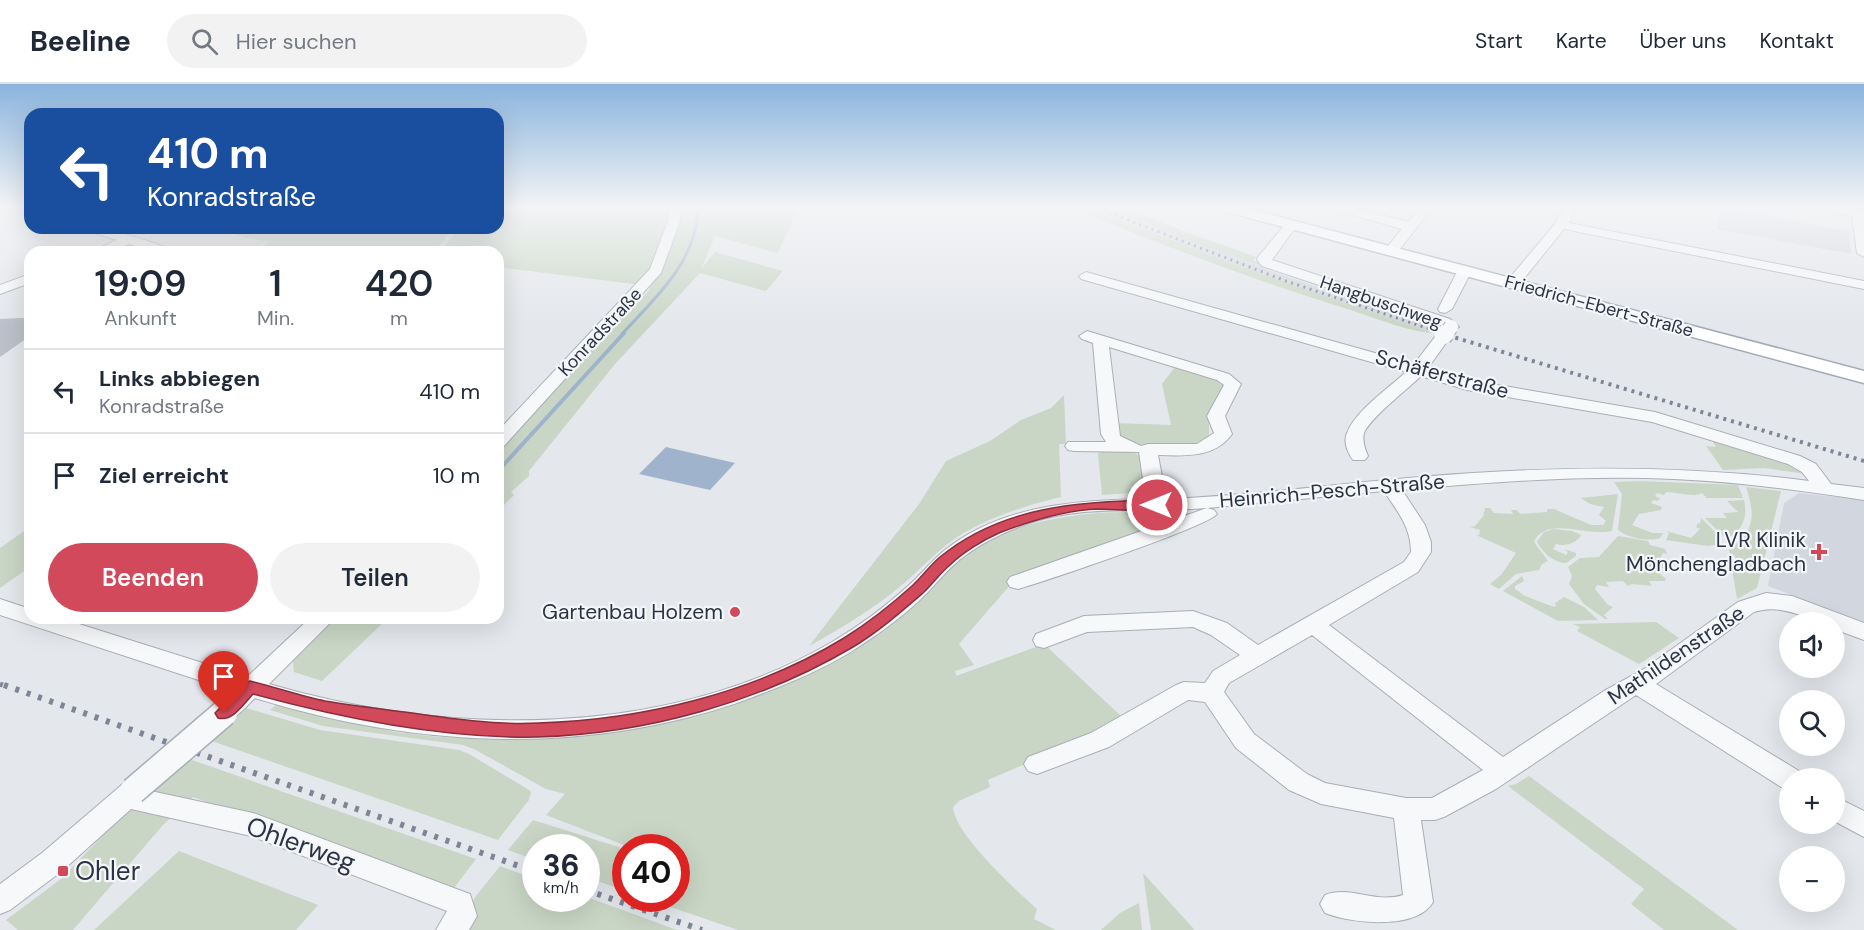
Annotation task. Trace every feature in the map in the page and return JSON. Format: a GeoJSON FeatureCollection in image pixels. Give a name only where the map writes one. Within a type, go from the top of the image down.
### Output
{"type":"FeatureCollection","features":[{"type":"Feature","properties":{"kind":"main road","name":"Friedrich-Ebert-Straße"},"geometry":{"type":"LineString","coordinates":[[1377,247],[1864,377]]}},
{"type":"Feature","properties":{"kind":"street","name":"Konradstraße"},"geometry":{"type":"LineString","coordinates":[[504,435],[656,270],[664,247]]}},
{"type":"Feature","properties":{"kind":"street","name":"Hangbuschweg"},"geometry":{"type":"LineString","coordinates":[[1273,247],[1265,257],[1265,261],[1271,264],[1445,322],[1447,332],[1418,370],[1364,421],[1355,434],[1355,446],[1359,456]]}},
{"type":"Feature","properties":{"kind":"street"},"geometry":{"type":"LineString","coordinates":[[1391,251],[1394,247]]}},
{"type":"Feature","properties":{"kind":"street"},"geometry":{"type":"LineString","coordinates":[[1513,283],[1542,247]]}},
{"type":"Feature","properties":{"kind":"street"},"geometry":{"type":"LineString","coordinates":[[1675,247],[1864,285]]}},
{"type":"Feature","properties":{"kind":"street"},"geometry":{"type":"LineString","coordinates":[[1445,309],[1465,270]]}},
{"type":"Feature","properties":{"kind":"street","name":"Schäferstraße"},"geometry":{"type":"LineString","coordinates":[[1086,276],[1494,391],[1655,417],[1794,460],[1809,468],[1825,488]]}},
{"type":"Feature","properties":{"kind":"street"},"geometry":{"type":"LineString","coordinates":[[0,292],[24,281]]}},
{"type":"Feature","properties":{"kind":"street"},"geometry":{"type":"LineString","coordinates":[[0,292],[24,291]]}},
{"type":"Feature","properties":{"kind":"street"},"geometry":{"type":"LineString","coordinates":[[1074,446],[1195,450],[1211,447],[1223,435],[1216,416],[1233,384],[1223,377],[1094,338],[1110,434],[1114,440],[1140,448]]}},
{"type":"Feature","properties":{"kind":"street"},"geometry":{"type":"LineString","coordinates":[[1140,448],[1157,505]]}},
{"type":"Feature","properties":{"kind":"street","name":"Heinrich-Pesch-Straße"},"geometry":{"type":"LineString","coordinates":[[54,624],[250,687],[323,707],[481,729],[549,729],[602,724],[677,711],[772,680],[838,648],[884,617],[919,588],[945,560],[990,532],[1024,519],[1064,509],[1095,505],[1189,504],[1389,485],[1575,474],[1648,473],[1736,478],[1864,494]]}},
{"type":"Feature","properties":{"kind":"street"},"geometry":{"type":"LineString","coordinates":[[1037,764],[1100,740],[1184,691],[1212,693],[1221,677],[1411,567],[1421,552],[1416,526],[1389,485]]}},
{"type":"Feature","properties":{"kind":"street","name":"Heinrich-Pesch-Straße"},"geometry":{"type":"LineString","coordinates":[[1018,582],[1179,526],[1207,514]]}},
{"type":"Feature","properties":{"kind":"street","name":"Mathildenstraße"},"geometry":{"type":"LineString","coordinates":[[1212,693],[1245,741],[1298,782],[1321,793],[1406,809],[1435,809],[1503,771],[1652,675],[1746,607],[1766,600],[1792,604],[1864,632]]}},
{"type":"Feature","properties":{"kind":"street","name":"Heinrich-Pesch-Straße"},"geometry":{"type":"LineString","coordinates":[[0,608],[24,615]]}},
{"type":"Feature","properties":{"kind":"street"},"geometry":{"type":"LineString","coordinates":[[1044,640],[1084,624],[1193,620],[1206,622],[1224,631],[1257,657]]}},
{"type":"Feature","properties":{"kind":"street"},"geometry":{"type":"LineString","coordinates":[[0,901],[52,862],[224,713],[318,624]]}},
{"type":"Feature","properties":{"kind":"street"},"geometry":{"type":"LineString","coordinates":[[1313,624],[1503,771]]}},
{"type":"Feature","properties":{"kind":"street"},"geometry":{"type":"LineString","coordinates":[[1636,684],[1779,772]]}},
{"type":"Feature","properties":{"kind":"street","name":"Ohlerweg"},"geometry":{"type":"LineString","coordinates":[[129,794],[253,825],[460,903],[457,923]]}},
{"type":"Feature","properties":{"kind":"street"},"geometry":{"type":"LineString","coordinates":[[1335,904],[1386,913],[1408,909],[1418,902],[1406,809]]}},
{"type":"Feature","properties":{"kind":"street"},"geometry":{"type":"LineString","coordinates":[[1845,814],[1864,825]]}},
{"type":"Feature","properties":{"kind":"shaded area"},"geometry":{"type":"Polygon","coordinates":[[[1191,247],[1211,247],[1380,308],[1383,306],[1440,324],[1433,333],[1191,247]]]}},
{"type":"Feature","properties":{"kind":"shaded area"},"geometry":{"type":"Polygon","coordinates":[[[1816,247],[1850,247],[1851,254],[1816,247]]]}},
{"type":"Feature","properties":{"kind":"shaded area","name":"LVR Klinik Mönchengladbach"},"geometry":{"type":"Polygon","coordinates":[[[1799,493],[1864,500],[1864,623],[1845,616],[1845,612],[1835,612],[1768,586],[1784,503],[1799,493]]]}},
{"type":"Feature","properties":{"kind":"green space"},"geometry":{"type":"Polygon","coordinates":[[[504,247],[662,247],[641,285],[504,268],[504,247]]]}},
{"type":"Feature","properties":{"kind":"green space"},"geometry":{"type":"Polygon","coordinates":[[[667,247],[710,247],[701,269],[715,252],[783,271],[766,291],[700,273],[615,364],[529,471],[529,476],[511,492],[514,495],[504,505],[504,445],[649,290],[667,247]]]}},
{"type":"Feature","properties":{"kind":"green space"},"geometry":{"type":"Polygon","coordinates":[[[758,247],[780,247],[778,253],[758,247]]]}},
{"type":"Feature","properties":{"kind":"green space"},"geometry":{"type":"Polygon","coordinates":[[[1171,247],[1191,247],[1433,333],[1405,328],[1282,288],[1171,247]]]}},
{"type":"Feature","properties":{"kind":"green space"},"geometry":{"type":"Polygon","coordinates":[[[1209,247],[1229,247],[1256,257],[1253,261],[1383,306],[1380,308],[1209,247]]]}},
{"type":"Feature","properties":{"kind":"green space"},"geometry":{"type":"Polygon","coordinates":[[[1175,367],[1219,379],[1227,385],[1209,418],[1209,436],[1202,441],[1181,446],[1123,442],[1113,423],[1171,425],[1162,384],[1175,367]]]}},
{"type":"Feature","properties":{"kind":"green space"},"geometry":{"type":"Polygon","coordinates":[[[1064,395],[1066,444],[1059,444],[1061,497],[1010,512],[962,534],[880,602],[809,646],[919,504],[946,461],[990,441],[1021,420],[1051,408],[1064,395]]]}},
{"type":"Feature","properties":{"kind":"green space"},"geometry":{"type":"Polygon","coordinates":[[[1714,439],[1781,459],[1806,474],[1764,468],[1723,470],[1706,446],[1716,447],[1714,439]]]}},
{"type":"Feature","properties":{"kind":"green space"},"geometry":{"type":"Polygon","coordinates":[[[1101,449],[1132,451],[1141,457],[1144,492],[1102,495],[1098,454],[1101,449]]]}},
{"type":"Feature","properties":{"kind":"green space"},"geometry":{"type":"Polygon","coordinates":[[[1614,482],[1738,485],[1743,498],[1707,498],[1702,493],[1690,495],[1666,492],[1664,495],[1657,493],[1655,496],[1660,498],[1651,503],[1662,507],[1661,510],[1639,514],[1632,525],[1652,533],[1663,533],[1660,538],[1638,539],[1618,530],[1622,494],[1614,482]]]}},
{"type":"Feature","properties":{"kind":"green space"},"geometry":{"type":"Polygon","coordinates":[[[1746,487],[1781,491],[1757,588],[1737,599],[1731,563],[1736,564],[1735,556],[1730,554],[1729,550],[1744,536],[1751,522],[1751,506],[1746,487]]]}},
{"type":"Feature","properties":{"kind":"green space"},"geometry":{"type":"Polygon","coordinates":[[[1618,494],[1612,531],[1557,528],[1547,530],[1539,534],[1534,542],[1548,561],[1542,564],[1539,570],[1516,574],[1499,589],[1490,584],[1501,575],[1516,553],[1476,535],[1479,535],[1480,530],[1470,527],[1475,526],[1484,515],[1484,508],[1490,508],[1494,513],[1513,514],[1511,510],[1516,510],[1521,514],[1547,512],[1547,509],[1554,509],[1591,525],[1603,525],[1606,521],[1599,515],[1604,507],[1590,504],[1581,498],[1618,494]]]}},
{"type":"Feature","properties":{"kind":"green space"},"geometry":{"type":"Polygon","coordinates":[[[1744,500],[1743,522],[1738,531],[1729,538],[1724,537],[1705,518],[1727,518],[1723,513],[1738,512],[1727,501],[1744,500]]]}},
{"type":"Feature","properties":{"kind":"green space"},"geometry":{"type":"Polygon","coordinates":[[[1135,512],[1149,515],[1145,517],[1150,524],[1147,530],[1009,577],[1011,584],[959,644],[974,665],[955,671],[956,676],[1044,644],[1121,716],[1118,724],[988,780],[990,787],[959,801],[953,807],[956,819],[975,846],[1001,875],[1037,909],[1034,919],[1056,930],[738,930],[685,912],[690,912],[690,834],[612,834],[612,840],[546,815],[565,794],[546,789],[474,749],[463,745],[323,726],[270,710],[276,705],[396,732],[438,737],[511,739],[557,736],[772,688],[996,535],[1064,517],[1135,512]]]}},
{"type":"Feature","properties":{"kind":"green space"},"geometry":{"type":"Polygon","coordinates":[[[1701,518],[1721,538],[1720,544],[1708,546],[1666,540],[1669,533],[1666,531],[1691,538],[1700,529],[1696,527],[1698,523],[1700,524],[1701,518]]]}},
{"type":"Feature","properties":{"kind":"green space"},"geometry":{"type":"Polygon","coordinates":[[[1554,529],[1572,531],[1581,535],[1567,545],[1556,544],[1553,549],[1566,555],[1568,552],[1564,549],[1576,553],[1576,556],[1566,563],[1549,557],[1537,542],[1544,532],[1554,529]]]}},
{"type":"Feature","properties":{"kind":"green space"},"geometry":{"type":"Polygon","coordinates":[[[24,531],[24,571],[0,588],[0,548],[24,531]]]}},
{"type":"Feature","properties":{"kind":"green space"},"geometry":{"type":"Polygon","coordinates":[[[1618,536],[1648,541],[1650,545],[1665,549],[1667,554],[1663,553],[1660,558],[1671,563],[1672,567],[1671,570],[1660,568],[1658,572],[1666,579],[1665,581],[1649,581],[1652,586],[1632,584],[1628,586],[1623,581],[1606,582],[1609,587],[1597,585],[1595,589],[1608,605],[1613,607],[1604,615],[1608,619],[1605,619],[1584,604],[1569,584],[1572,576],[1568,567],[1580,558],[1599,557],[1618,536]]]}},
{"type":"Feature","properties":{"kind":"green space"},"geometry":{"type":"Polygon","coordinates":[[[1522,576],[1524,581],[1515,586],[1515,589],[1525,596],[1554,607],[1557,605],[1554,604],[1564,597],[1584,607],[1598,620],[1558,621],[1503,591],[1522,576]]]}},
{"type":"Feature","properties":{"kind":"green space"},"geometry":{"type":"Polygon","coordinates":[[[1656,622],[1679,638],[1639,664],[1577,631],[1580,627],[1573,624],[1656,622]]]}},
{"type":"Feature","properties":{"kind":"green space"},"geometry":{"type":"Polygon","coordinates":[[[330,624],[382,624],[322,681],[294,672],[293,661],[330,624]]]}},
{"type":"Feature","properties":{"kind":"green space"},"geometry":{"type":"Polygon","coordinates":[[[236,705],[320,730],[459,750],[526,788],[531,792],[529,800],[498,840],[200,737],[236,705]]]}},
{"type":"Feature","properties":{"kind":"green space"},"geometry":{"type":"Polygon","coordinates":[[[189,759],[476,859],[454,888],[425,883],[193,797],[163,825],[73,930],[18,930],[6,920],[61,879],[106,832],[189,759]]]}},
{"type":"Feature","properties":{"kind":"green space"},"geometry":{"type":"Polygon","coordinates":[[[1529,776],[1738,930],[1664,930],[1631,904],[1644,889],[1508,786],[1529,776]]]}},
{"type":"Feature","properties":{"kind":"green space"},"geometry":{"type":"Polygon","coordinates":[[[533,820],[577,834],[522,834],[522,855],[508,850],[533,820]]]}},
{"type":"Feature","properties":{"kind":"green space"},"geometry":{"type":"Polygon","coordinates":[[[600,841],[612,845],[612,886],[600,882],[600,841]]]}},
{"type":"Feature","properties":{"kind":"green space"},"geometry":{"type":"Polygon","coordinates":[[[179,851],[318,905],[296,930],[94,930],[179,851]]]}},
{"type":"Feature","properties":{"kind":"green space"},"geometry":{"type":"Polygon","coordinates":[[[500,866],[522,874],[522,912],[600,912],[600,902],[612,906],[612,912],[628,912],[677,930],[456,930],[476,896],[500,866]]]}},
{"type":"Feature","properties":{"kind":"green space"},"geometry":{"type":"Polygon","coordinates":[[[1143,873],[1193,928],[1194,930],[1151,930],[1143,873]]]}},
{"type":"Feature","properties":{"kind":"green space"},"geometry":{"type":"Polygon","coordinates":[[[1139,903],[1142,930],[1101,930],[1120,913],[1139,903]]]}},
{"type":"Feature","properties":{"kind":"water"},"geometry":{"type":"Polygon","coordinates":[[[666,447],[735,463],[710,490],[639,474],[666,447]]]}},
{"type":"Feature","properties":{"kind":"building"},"geometry":{"type":"Polygon","coordinates":[[[24,318],[24,340],[0,357],[0,319],[24,318]]]}},
{"type":"Feature","properties":{"kind":"waterway"},"geometry":{"type":"LineString","coordinates":[[622,334],[661,292],[689,247]]}},
{"type":"Feature","properties":{"kind":"waterway"},"geometry":{"type":"LineString","coordinates":[[504,464],[624,333]]}},
{"type":"Feature","properties":{"kind":"railway"},"geometry":{"type":"LineString","coordinates":[[1199,247],[1286,281],[1445,334]]}},
{"type":"Feature","properties":{"kind":"railway"},"geometry":{"type":"LineString","coordinates":[[1440,333],[1864,461]]}},
{"type":"Feature","properties":{"kind":"railway"},"geometry":{"type":"LineString","coordinates":[[0,684],[8,687]]}},
{"type":"Feature","properties":{"kind":"railway"},"geometry":{"type":"LineString","coordinates":[[4,685],[522,867]]}},
{"type":"Feature","properties":{"kind":"railway"},"geometry":{"type":"LineString","coordinates":[[600,895],[702,930]]}},
{"type":"Feature","properties":{"kind":"place","name":"LVR Klinik Mönchengladbach"},"geometry":{"type":"Point","coordinates":[1819,552]}},
{"type":"Feature","properties":{"kind":"place","name":"Gartenbau Holzem"},"geometry":{"type":"Point","coordinates":[735,612]}},
{"type":"Feature","properties":{"kind":"place","name":"Ohler"},"geometry":{"type":"Point","coordinates":[63,871]}},
{"type":"Feature","properties":{"kind":"route"},"geometry":{"type":"LineString","coordinates":[[224,713],[250,687],[323,707],[460,728],[538,730],[602,724],[677,711],[714,701],[778,678],[847,643],[875,624],[919,588],[945,560],[990,532],[1024,519],[1064,509],[1095,505],[1157,505]]}}]}
